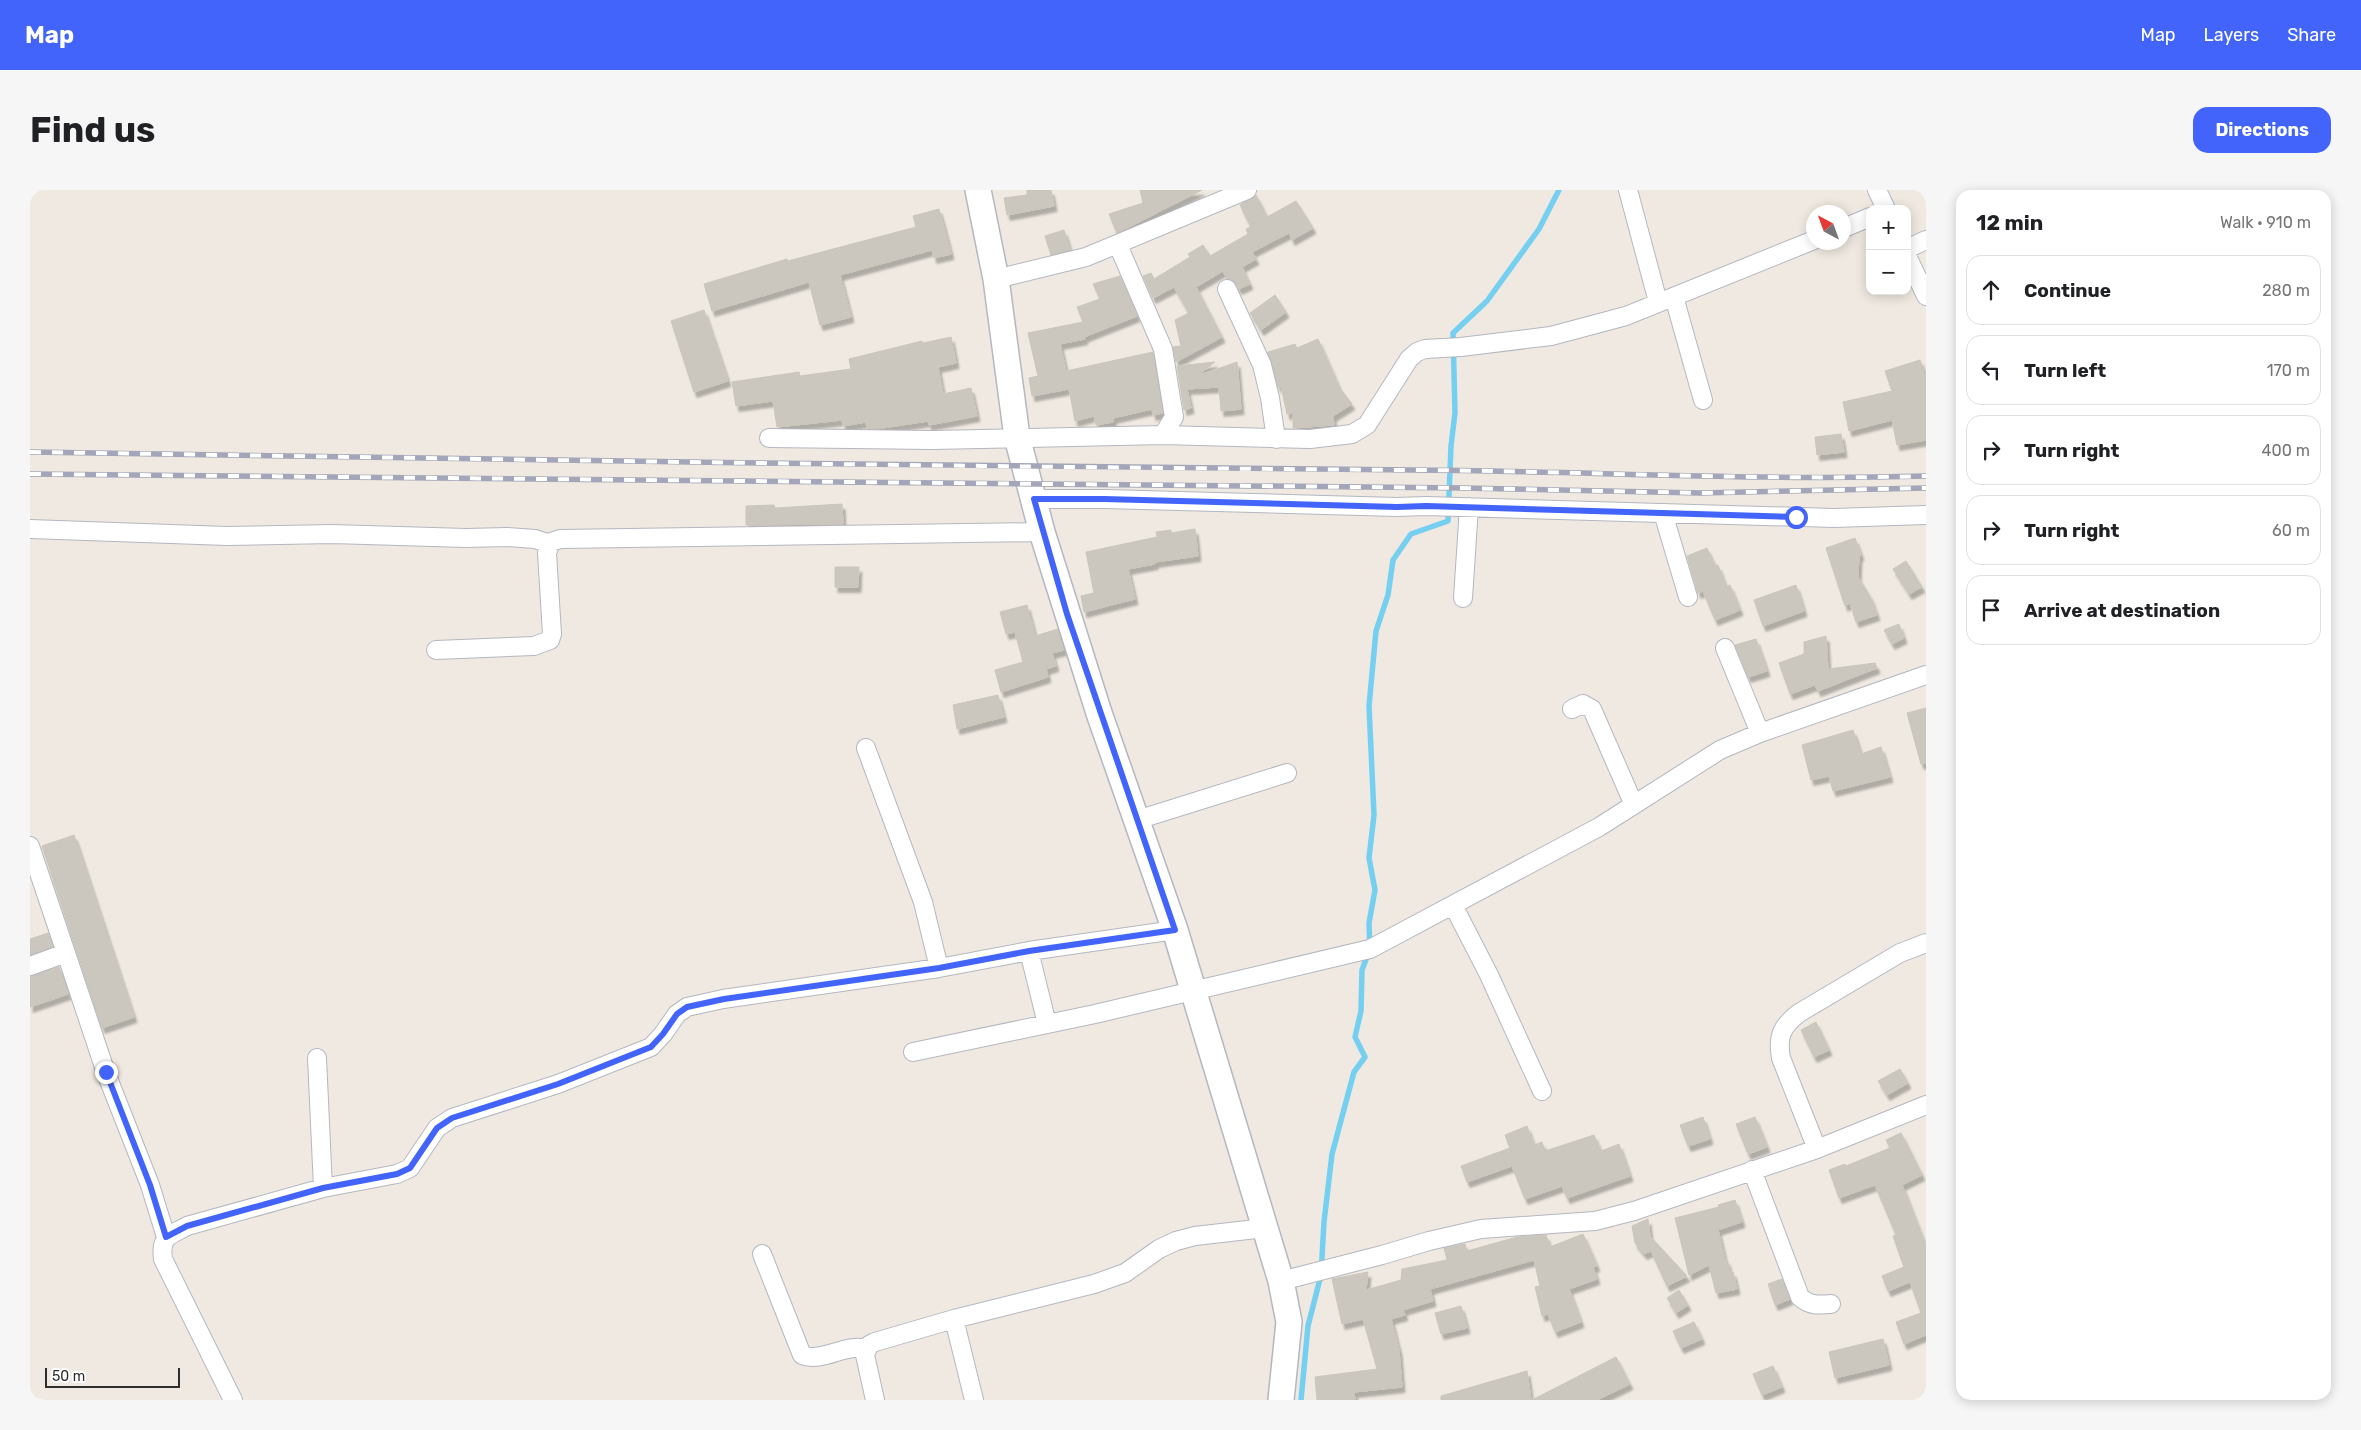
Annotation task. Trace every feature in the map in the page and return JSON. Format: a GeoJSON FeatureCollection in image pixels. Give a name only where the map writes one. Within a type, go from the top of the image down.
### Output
{"type":"FeatureCollection","features":[{"type":"Feature","properties":{"kind":"street"},"geometry":{"type":"LineString","coordinates":[[978,190],[996,280],[1017,437],[1042,532],[1087,677],[1175,930],[1281,1281],[1289,1322],[1281,1400]]}},
{"type":"Feature","properties":{"kind":"street"},"geometry":{"type":"LineString","coordinates":[[996,280],[1086,257],[1247,190]]}},
{"type":"Feature","properties":{"kind":"street"},"geometry":{"type":"LineString","coordinates":[[1628,190],[1658,302]]}},
{"type":"Feature","properties":{"kind":"street"},"geometry":{"type":"LineString","coordinates":[[1877,190],[1884,205]]}},
{"type":"Feature","properties":{"kind":"street"},"geometry":{"type":"LineString","coordinates":[[1851,225],[1866,219]]}},
{"type":"Feature","properties":{"kind":"street"},"geometry":{"type":"LineString","coordinates":[[1911,247],[1926,240]]}},
{"type":"Feature","properties":{"kind":"street"},"geometry":{"type":"LineString","coordinates":[[769,438],[932,440],[1163,435],[1310,439],[1360,431],[1367,426],[1409,359],[1416,352],[1425,349],[1461,347],[1551,336],[1626,316],[1806,243]]}},
{"type":"Feature","properties":{"kind":"street"},"geometry":{"type":"LineString","coordinates":[[1118,245],[1164,349],[1174,417],[1163,435]]}},
{"type":"Feature","properties":{"kind":"street"},"geometry":{"type":"LineString","coordinates":[[1911,264],[1926,296]]}},
{"type":"Feature","properties":{"kind":"street"},"geometry":{"type":"LineString","coordinates":[[1227,288],[1262,365],[1270,398],[1276,439]]}},
{"type":"Feature","properties":{"kind":"street"},"geometry":{"type":"LineString","coordinates":[[1674,297],[1703,400]]}},
{"type":"Feature","properties":{"kind":"street"},"geometry":{"type":"LineString","coordinates":[[1034,499],[1104,499],[1397,507],[1426,506],[1872,518],[1926,515]]}},
{"type":"Feature","properties":{"kind":"street"},"geometry":{"type":"LineString","coordinates":[[1463,598],[1466,507]]}},
{"type":"Feature","properties":{"kind":"street"},"geometry":{"type":"LineString","coordinates":[[1663,513],[1688,597]]}},
{"type":"Feature","properties":{"kind":"street"},"geometry":{"type":"LineString","coordinates":[[30,529],[227,536],[332,534],[466,538],[507,537],[536,539],[550,544]]}},
{"type":"Feature","properties":{"kind":"street"},"geometry":{"type":"LineString","coordinates":[[436,650],[534,646],[550,640],[552,634],[547,553],[550,544],[560,538],[995,531],[1013,533],[1042,532]]}},
{"type":"Feature","properties":{"kind":"street"},"geometry":{"type":"LineString","coordinates":[[1725,648],[1760,733]]}},
{"type":"Feature","properties":{"kind":"street"},"geometry":{"type":"LineString","coordinates":[[913,1052],[1047,1024],[1370,949],[1600,827],[1720,750],[1760,733],[1926,675]]}},
{"type":"Feature","properties":{"kind":"street"},"geometry":{"type":"LineString","coordinates":[[1572,709],[1583,704],[1592,709],[1634,805]]}},
{"type":"Feature","properties":{"kind":"street"},"geometry":{"type":"LineString","coordinates":[[866,748],[923,902],[939,968]]}},
{"type":"Feature","properties":{"kind":"street"},"geometry":{"type":"LineString","coordinates":[[1138,820],[1287,773]]}},
{"type":"Feature","properties":{"kind":"street"},"geometry":{"type":"LineString","coordinates":[[30,846],[106,1072],[150,1185],[166,1237]]}},
{"type":"Feature","properties":{"kind":"street"},"geometry":{"type":"LineString","coordinates":[[1453,905],[1489,975],[1542,1091]]}},
{"type":"Feature","properties":{"kind":"street"},"geometry":{"type":"LineString","coordinates":[[233,1400],[163,1259],[161,1246],[166,1237],[187,1226],[323,1188],[397,1174],[410,1168],[437,1128],[452,1118],[558,1084],[642,1051],[658,1041],[677,1014],[687,1007],[731,998],[939,968],[1029,951],[1175,930]]}},
{"type":"Feature","properties":{"kind":"street"},"geometry":{"type":"LineString","coordinates":[[1817,1149],[1780,1058],[1778,1045],[1780,1033],[1787,1022],[1808,1008],[1900,954],[1926,943]]}},
{"type":"Feature","properties":{"kind":"street"},"geometry":{"type":"LineString","coordinates":[[1029,951],[1047,1024]]}},
{"type":"Feature","properties":{"kind":"street"},"geometry":{"type":"LineString","coordinates":[[30,966],[66,953]]}},
{"type":"Feature","properties":{"kind":"street"},"geometry":{"type":"LineString","coordinates":[[317,1058],[323,1188]]}},
{"type":"Feature","properties":{"kind":"street"},"geometry":{"type":"LineString","coordinates":[[1281,1281],[1481,1229],[1595,1221],[1634,1211],[1817,1149],[1926,1105]]}},
{"type":"Feature","properties":{"kind":"street"},"geometry":{"type":"LineString","coordinates":[[1752,1170],[1800,1297],[1807,1303],[1816,1306],[1831,1304]]}},
{"type":"Feature","properties":{"kind":"street"},"geometry":{"type":"LineString","coordinates":[[762,1254],[802,1355],[813,1357],[852,1348],[866,1349],[875,1342],[954,1318],[1094,1284],[1125,1273],[1158,1249],[1176,1241],[1195,1236],[1265,1228]]}},
{"type":"Feature","properties":{"kind":"street"},"geometry":{"type":"LineString","coordinates":[[954,1318],[974,1400]]}},
{"type":"Feature","properties":{"kind":"street"},"geometry":{"type":"LineString","coordinates":[[866,1349],[865,1355],[876,1400]]}},
{"type":"Feature","properties":{"kind":"building"},"geometry":{"type":"Polygon","coordinates":[[[1027,190],[1051,190],[1054,206],[1007,215],[1004,198],[1027,195],[1027,190]]]}},
{"type":"Feature","properties":{"kind":"building"},"geometry":{"type":"Polygon","coordinates":[[[1140,190],[1202,190],[1117,233],[1109,214],[1143,203],[1140,190]]]}},
{"type":"Feature","properties":{"kind":"building"},"geometry":{"type":"Polygon","coordinates":[[[1256,195],[1267,217],[1296,201],[1313,228],[1292,240],[1289,233],[1252,252],[1256,259],[1242,267],[1250,284],[1239,289],[1234,281],[1227,279],[1223,271],[1196,287],[1222,337],[1176,362],[1173,347],[1181,346],[1175,320],[1189,313],[1174,287],[1153,298],[1143,276],[1151,273],[1154,279],[1190,257],[1188,254],[1203,245],[1210,256],[1248,234],[1246,229],[1251,227],[1240,205],[1256,195]]]}},
{"type":"Feature","properties":{"kind":"building"},"geometry":{"type":"Polygon","coordinates":[[[939,209],[951,254],[934,258],[932,250],[840,275],[851,317],[820,325],[809,282],[712,311],[704,284],[787,259],[788,261],[916,227],[913,216],[939,209]]]}},
{"type":"Feature","properties":{"kind":"building"},"geometry":{"type":"Polygon","coordinates":[[[1064,230],[1070,250],[1051,255],[1045,236],[1064,230]]]}},
{"type":"Feature","properties":{"kind":"building"},"geometry":{"type":"Polygon","coordinates":[[[1120,276],[1137,316],[1084,337],[1085,339],[1060,344],[1066,371],[1153,352],[1163,413],[1153,415],[1152,409],[1113,418],[1113,422],[1096,425],[1094,416],[1075,421],[1069,389],[1032,396],[1029,378],[1038,376],[1028,333],[1083,322],[1077,307],[1100,299],[1093,284],[1120,276]]]}},
{"type":"Feature","properties":{"kind":"building"},"geometry":{"type":"Polygon","coordinates":[[[1275,295],[1286,312],[1261,330],[1250,313],[1275,295]]]}},
{"type":"Feature","properties":{"kind":"building"},"geometry":{"type":"Polygon","coordinates":[[[704,310],[728,381],[694,392],[671,321],[704,310]]]}},
{"type":"Feature","properties":{"kind":"building"},"geometry":{"type":"Polygon","coordinates":[[[951,337],[956,363],[938,367],[943,394],[971,388],[977,416],[929,425],[928,421],[876,429],[867,429],[866,422],[843,426],[842,420],[777,427],[773,401],[736,406],[732,382],[799,372],[800,376],[851,369],[849,359],[922,341],[923,343],[951,337]]]}},
{"type":"Feature","properties":{"kind":"building"},"geometry":{"type":"Polygon","coordinates":[[[1318,339],[1339,387],[1352,404],[1333,416],[1334,425],[1293,428],[1293,413],[1287,414],[1281,386],[1278,387],[1268,352],[1295,344],[1297,348],[1318,339]]]}},
{"type":"Feature","properties":{"kind":"building"},"geometry":{"type":"Polygon","coordinates":[[[1920,360],[1926,378],[1926,440],[1897,445],[1892,420],[1849,431],[1843,402],[1892,391],[1885,371],[1920,360]]]}},
{"type":"Feature","properties":{"kind":"building"},"geometry":{"type":"Polygon","coordinates":[[[1215,362],[1197,376],[1237,362],[1241,409],[1221,411],[1219,387],[1187,389],[1191,408],[1184,410],[1177,366],[1215,362]]]}},
{"type":"Feature","properties":{"kind":"building"},"geometry":{"type":"Polygon","coordinates":[[[1841,434],[1844,452],[1817,455],[1815,437],[1841,434]]]}},
{"type":"Feature","properties":{"kind":"building"},"geometry":{"type":"Polygon","coordinates":[[[842,504],[843,524],[746,525],[746,506],[774,505],[775,508],[842,504]]]}},
{"type":"Feature","properties":{"kind":"building"},"geometry":{"type":"Polygon","coordinates":[[[1195,529],[1198,556],[1155,562],[1155,564],[1128,569],[1135,599],[1084,612],[1081,596],[1094,593],[1086,552],[1157,537],[1156,532],[1171,530],[1171,533],[1195,529]]]}},
{"type":"Feature","properties":{"kind":"building"},"geometry":{"type":"Polygon","coordinates":[[[1855,538],[1861,555],[1859,556],[1858,577],[1870,596],[1877,615],[1856,622],[1850,603],[1845,606],[1826,548],[1855,538]]]}},
{"type":"Feature","properties":{"kind":"building"},"geometry":{"type":"Polygon","coordinates":[[[1707,548],[1715,566],[1718,565],[1726,587],[1730,585],[1740,610],[1715,620],[1703,591],[1698,593],[1687,556],[1707,548]]]}},
{"type":"Feature","properties":{"kind":"building"},"geometry":{"type":"Polygon","coordinates":[[[1906,561],[1922,587],[1909,594],[1893,569],[1906,561]]]}},
{"type":"Feature","properties":{"kind":"building"},"geometry":{"type":"Polygon","coordinates":[[[835,567],[859,567],[858,587],[835,587],[835,567]]]}},
{"type":"Feature","properties":{"kind":"building"},"geometry":{"type":"Polygon","coordinates":[[[1796,585],[1804,611],[1763,626],[1754,600],[1796,585]]]}},
{"type":"Feature","properties":{"kind":"building"},"geometry":{"type":"Polygon","coordinates":[[[1027,605],[1035,636],[1058,629],[1064,650],[1052,653],[1056,666],[1046,669],[1048,677],[1001,692],[995,670],[1023,662],[1015,632],[1006,634],[1000,612],[1027,605]]]}},
{"type":"Feature","properties":{"kind":"building"},"geometry":{"type":"Polygon","coordinates":[[[1899,624],[1904,638],[1892,644],[1884,630],[1899,624]]]}},
{"type":"Feature","properties":{"kind":"building"},"geometry":{"type":"Polygon","coordinates":[[[1826,636],[1828,669],[1875,663],[1877,668],[1818,691],[1815,685],[1790,694],[1779,663],[1804,654],[1804,642],[1826,636]]]}},
{"type":"Feature","properties":{"kind":"building"},"geometry":{"type":"Polygon","coordinates":[[[1756,639],[1767,671],[1748,677],[1735,645],[1756,639]]]}},
{"type":"Feature","properties":{"kind":"building"},"geometry":{"type":"Polygon","coordinates":[[[998,695],[1004,717],[957,729],[953,705],[998,695]]]}},
{"type":"Feature","properties":{"kind":"building"},"geometry":{"type":"Polygon","coordinates":[[[1926,708],[1926,763],[1921,764],[1907,713],[1926,708]]]}},
{"type":"Feature","properties":{"kind":"building"},"geometry":{"type":"Polygon","coordinates":[[[1853,730],[1861,754],[1881,747],[1890,777],[1833,791],[1829,776],[1811,780],[1802,745],[1853,730]]]}},
{"type":"Feature","properties":{"kind":"building"},"geometry":{"type":"Polygon","coordinates":[[[74,835],[134,1017],[102,1028],[42,846],[74,835]]]}},
{"type":"Feature","properties":{"kind":"building"},"geometry":{"type":"Polygon","coordinates":[[[48,933],[53,947],[30,955],[30,939],[48,933]]]}},
{"type":"Feature","properties":{"kind":"building"},"geometry":{"type":"Polygon","coordinates":[[[59,967],[68,994],[30,1007],[30,976],[59,967]]]}},
{"type":"Feature","properties":{"kind":"building"},"geometry":{"type":"Polygon","coordinates":[[[1816,1022],[1829,1050],[1814,1057],[1801,1030],[1816,1022]]]}},
{"type":"Feature","properties":{"kind":"building"},"geometry":{"type":"Polygon","coordinates":[[[1900,1069],[1908,1083],[1887,1095],[1878,1081],[1900,1069]]]}},
{"type":"Feature","properties":{"kind":"building"},"geometry":{"type":"Polygon","coordinates":[[[1703,1117],[1710,1139],[1688,1146],[1680,1125],[1703,1117]]]}},
{"type":"Feature","properties":{"kind":"building"},"geometry":{"type":"Polygon","coordinates":[[[1755,1117],[1767,1147],[1748,1154],[1736,1124],[1755,1117]]]}},
{"type":"Feature","properties":{"kind":"building"},"geometry":{"type":"Polygon","coordinates":[[[1527,1126],[1534,1145],[1542,1142],[1545,1151],[1594,1135],[1601,1151],[1619,1144],[1630,1176],[1567,1198],[1562,1186],[1525,1199],[1512,1166],[1467,1182],[1461,1166],[1510,1148],[1505,1135],[1527,1126]]]}},
{"type":"Feature","properties":{"kind":"building"},"geometry":{"type":"Polygon","coordinates":[[[1901,1133],[1922,1175],[1902,1185],[1926,1247],[1926,1335],[1904,1344],[1896,1322],[1921,1313],[1910,1282],[1888,1291],[1882,1276],[1904,1267],[1893,1236],[1896,1235],[1875,1185],[1839,1198],[1829,1170],[1845,1164],[1846,1166],[1890,1148],[1886,1140],[1901,1133]]]}},
{"type":"Feature","properties":{"kind":"building"},"geometry":{"type":"Polygon","coordinates":[[[1735,1200],[1742,1222],[1718,1230],[1725,1260],[1727,1260],[1730,1272],[1733,1272],[1737,1289],[1716,1293],[1709,1265],[1689,1275],[1675,1218],[1719,1207],[1718,1205],[1735,1200]]]}},
{"type":"Feature","properties":{"kind":"building"},"geometry":{"type":"Polygon","coordinates":[[[1648,1219],[1650,1236],[1687,1276],[1667,1286],[1651,1251],[1644,1254],[1635,1243],[1632,1226],[1648,1219]]]}},
{"type":"Feature","properties":{"kind":"building"},"geometry":{"type":"Polygon","coordinates":[[[1583,1234],[1597,1266],[1593,1267],[1597,1279],[1569,1289],[1581,1322],[1555,1332],[1548,1314],[1542,1316],[1535,1287],[1540,1286],[1534,1260],[1430,1289],[1433,1301],[1403,1310],[1405,1315],[1391,1319],[1399,1350],[1402,1387],[1354,1392],[1355,1400],[1317,1400],[1315,1377],[1377,1369],[1363,1319],[1342,1324],[1332,1279],[1368,1272],[1366,1290],[1401,1280],[1402,1269],[1447,1260],[1444,1248],[1465,1244],[1467,1251],[1517,1237],[1546,1235],[1550,1247],[1583,1234]]]}},
{"type":"Feature","properties":{"kind":"building"},"geometry":{"type":"Polygon","coordinates":[[[1782,1279],[1790,1299],[1775,1305],[1768,1284],[1782,1279]]]}},
{"type":"Feature","properties":{"kind":"building"},"geometry":{"type":"Polygon","coordinates":[[[1679,1290],[1688,1305],[1676,1313],[1667,1298],[1679,1290]]]}},
{"type":"Feature","properties":{"kind":"building"},"geometry":{"type":"Polygon","coordinates":[[[1461,1306],[1467,1328],[1441,1334],[1435,1313],[1461,1306]]]}},
{"type":"Feature","properties":{"kind":"building"},"geometry":{"type":"Polygon","coordinates":[[[1694,1322],[1702,1339],[1681,1348],[1673,1331],[1694,1322]]]}},
{"type":"Feature","properties":{"kind":"building"},"geometry":{"type":"Polygon","coordinates":[[[1883,1339],[1889,1365],[1835,1378],[1829,1352],[1883,1339]]]}},
{"type":"Feature","properties":{"kind":"building"},"geometry":{"type":"Polygon","coordinates":[[[1616,1357],[1630,1384],[1597,1400],[1532,1400],[1616,1357]]]}},
{"type":"Feature","properties":{"kind":"building"},"geometry":{"type":"Polygon","coordinates":[[[1773,1366],[1782,1387],[1762,1395],[1753,1374],[1773,1366]]]}},
{"type":"Feature","properties":{"kind":"building"},"geometry":{"type":"Polygon","coordinates":[[[1527,1371],[1531,1400],[1441,1400],[1441,1396],[1527,1371]]]}},
{"type":"Feature","properties":{"kind":"waterway"},"geometry":{"type":"LineString","coordinates":[[1301,1400],[1308,1326],[1321,1275],[1324,1222],[1332,1154],[1354,1072],[1365,1057],[1355,1037],[1361,1011],[1362,970],[1370,949],[1369,923],[1375,890],[1369,858],[1374,815],[1369,706],[1376,631],[1388,595],[1393,560],[1411,534],[1448,521],[1451,446],[1455,413],[1453,333],[1487,301],[1539,229],[1559,190]]}},
{"type":"Feature","properties":{"kind":"railway"},"geometry":{"type":"LineString","coordinates":[[30,452],[894,465],[1476,471],[1733,477],[1926,476]]}},
{"type":"Feature","properties":{"kind":"railway"},"geometry":{"type":"LineString","coordinates":[[30,474],[1463,488],[1700,493],[1926,488]]}},
{"type":"Feature","properties":{"kind":"route"},"geometry":{"type":"LineString","coordinates":[[106,1072],[150,1185],[166,1237],[187,1226],[323,1188],[397,1174],[410,1168],[420,1156],[437,1128],[452,1118],[558,1084],[651,1047],[658,1041],[677,1014],[687,1007],[724,999],[939,968],[1029,951],[1175,930],[1099,713],[1042,532],[1034,499],[1104,499],[1397,507],[1426,506],[1796,517]]}}]}
